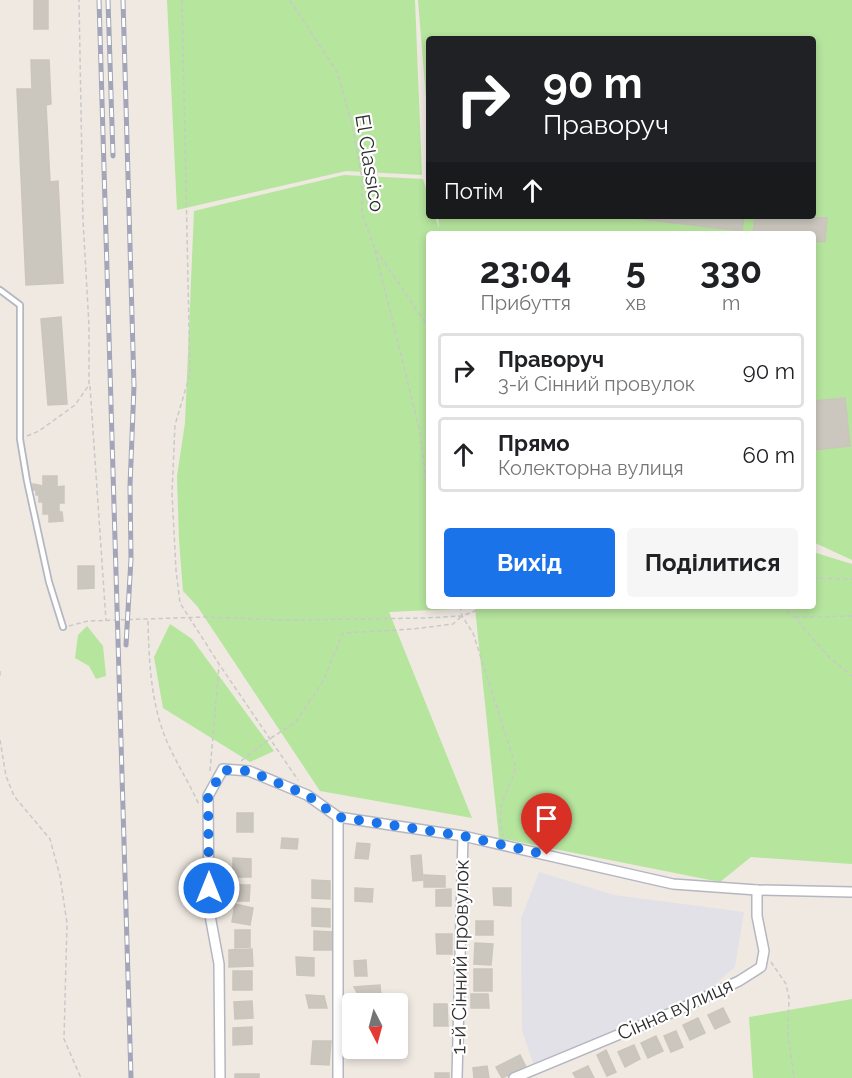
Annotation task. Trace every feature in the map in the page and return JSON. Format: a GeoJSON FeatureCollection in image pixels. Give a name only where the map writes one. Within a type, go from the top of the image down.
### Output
{"type":"FeatureCollection","features":[{"type":"Feature","properties":{"kind":"street"},"geometry":{"type":"LineString","coordinates":[[220,1078],[219,964],[209,910],[208,796],[223,770],[249,771],[307,795],[338,817],[463,836],[673,884],[757,890],[852,892]]}},
{"type":"Feature","properties":{"kind":"street"},"geometry":{"type":"LineString","coordinates":[[338,817],[338,1078]]}},
{"type":"Feature","properties":{"kind":"street","name":"1-й Сінний провулок"},"geometry":{"type":"LineString","coordinates":[[457,1078],[463,836]]}},
{"type":"Feature","properties":{"kind":"street"},"geometry":{"type":"LineString","coordinates":[[757,890],[757,916],[764,951]]}},
{"type":"Feature","properties":{"kind":"street","name":"Сінна вулиця"},"geometry":{"type":"LineString","coordinates":[[514,1078],[678,1010],[739,981],[761,967],[764,951]]}},
{"type":"Feature","properties":{"kind":"lane"},"geometry":{"type":"LineString","coordinates":[[0,290],[20,305],[20,439],[47,571],[63,627]]}},
{"type":"Feature","properties":{"kind":"path"},"geometry":{"type":"LineString","coordinates":[[79,0],[82,220],[89,326],[89,385],[106,621]]}},
{"type":"Feature","properties":{"kind":"path"},"geometry":{"type":"LineString","coordinates":[[183,0],[190,374],[175,425],[172,493],[180,603],[307,795]]}},
{"type":"Feature","properties":{"kind":"path","name":"El Classico"},"geometry":{"type":"LineString","coordinates":[[290,0],[337,72],[351,120],[362,178],[362,214],[374,247],[426,324]]}},
{"type":"Feature","properties":{"kind":"path"},"geometry":{"type":"LineString","coordinates":[[374,247],[420,432],[426,482]]}},
{"type":"Feature","properties":{"kind":"path"},"geometry":{"type":"LineString","coordinates":[[20,439],[39,431],[75,405],[89,385]]}},
{"type":"Feature","properties":{"kind":"path"},"geometry":{"type":"LineString","coordinates":[[816,578],[852,579]]}},
{"type":"Feature","properties":{"kind":"path"},"geometry":{"type":"LineString","coordinates":[[461,609],[462,616],[473,633],[515,764],[515,775],[502,803],[501,826],[505,846]]}},
{"type":"Feature","properties":{"kind":"path"},"geometry":{"type":"LineString","coordinates":[[63,627],[88,621],[189,618],[285,620],[462,616],[480,609]]}},
{"type":"Feature","properties":{"kind":"path"},"geometry":{"type":"LineString","coordinates":[[785,609],[829,657],[852,676]]}},
{"type":"Feature","properties":{"kind":"path"},"geometry":{"type":"LineString","coordinates":[[231,769],[296,722],[323,681],[343,633],[453,624],[462,616]]}},
{"type":"Feature","properties":{"kind":"path"},"geometry":{"type":"LineString","coordinates":[[794,617],[852,616]]}},
{"type":"Feature","properties":{"kind":"path"},"geometry":{"type":"LineString","coordinates":[[148,620],[151,677],[157,711],[168,745],[199,806]]}},
{"type":"Feature","properties":{"kind":"path"},"geometry":{"type":"LineString","coordinates":[[210,770],[219,664]]}},
{"type":"Feature","properties":{"kind":"path"},"geometry":{"type":"LineString","coordinates":[[0,671],[0,676]]}},
{"type":"Feature","properties":{"kind":"path"},"geometry":{"type":"LineString","coordinates":[[0,740],[6,776],[14,796],[50,839],[60,876],[67,923],[64,1039],[81,1078]]}},
{"type":"Feature","properties":{"kind":"path"},"geometry":{"type":"LineString","coordinates":[[764,951],[786,984],[789,998],[788,1034],[794,1078]]}},
{"type":"Feature","properties":{"kind":"shaded area"},"geometry":{"type":"Polygon","coordinates":[[[539,872],[614,895],[744,912],[735,967],[707,991],[534,1066],[522,1030],[521,919],[539,872]]]}},
{"type":"Feature","properties":{"kind":"green space"},"geometry":{"type":"Polygon","coordinates":[[[167,0],[415,0],[422,175],[346,171],[177,210],[167,0]]]}},
{"type":"Feature","properties":{"kind":"green space"},"geometry":{"type":"Polygon","coordinates":[[[418,0],[852,0],[852,560],[816,543],[816,231],[426,231],[426,609],[454,609],[389,612],[472,818],[320,791],[197,606],[183,591],[177,476],[185,423],[194,211],[344,175],[423,179],[426,188],[426,219],[436,219],[439,228],[438,219],[816,219],[816,36],[426,36],[426,98],[418,0]]]}},
{"type":"Feature","properties":{"kind":"green space"},"geometry":{"type":"Polygon","coordinates":[[[816,553],[852,564],[852,864],[751,857],[720,882],[499,838],[475,609],[816,609],[816,553]]]}},
{"type":"Feature","properties":{"kind":"green space"},"geometry":{"type":"Polygon","coordinates":[[[170,624],[192,639],[274,751],[250,762],[163,708],[154,657],[170,624]]]}},
{"type":"Feature","properties":{"kind":"green space"},"geometry":{"type":"Polygon","coordinates":[[[87,626],[103,646],[106,676],[96,679],[89,666],[75,658],[78,635],[87,626]]]}},
{"type":"Feature","properties":{"kind":"green space"},"geometry":{"type":"Polygon","coordinates":[[[852,999],[852,1078],[753,1078],[749,1017],[852,999]]]}},
{"type":"Feature","properties":{"kind":"building"},"geometry":{"type":"Polygon","coordinates":[[[34,0],[48,0],[48,29],[34,29],[34,0]]]}},
{"type":"Feature","properties":{"kind":"building"},"geometry":{"type":"Polygon","coordinates":[[[31,60],[49,60],[51,104],[46,105],[50,182],[58,181],[63,283],[26,285],[17,89],[32,89],[31,60]]]}},
{"type":"Feature","properties":{"kind":"building"},"geometry":{"type":"Polygon","coordinates":[[[827,218],[825,242],[816,241],[816,231],[753,231],[755,219],[827,218]]]}},
{"type":"Feature","properties":{"kind":"building"},"geometry":{"type":"Polygon","coordinates":[[[641,219],[744,219],[742,231],[641,219]]]}},
{"type":"Feature","properties":{"kind":"building"},"geometry":{"type":"Polygon","coordinates":[[[61,317],[67,404],[48,405],[41,319],[61,317]]]}},
{"type":"Feature","properties":{"kind":"building"},"geometry":{"type":"Polygon","coordinates":[[[845,398],[850,446],[816,450],[816,401],[845,398]]]}},
{"type":"Feature","properties":{"kind":"building"},"geometry":{"type":"Polygon","coordinates":[[[43,476],[57,476],[57,487],[64,486],[64,503],[59,503],[59,512],[62,512],[63,521],[49,522],[49,514],[43,514],[43,502],[39,502],[39,495],[36,495],[36,490],[33,490],[33,484],[43,486],[43,476]]]}},
{"type":"Feature","properties":{"kind":"building"},"geometry":{"type":"Polygon","coordinates":[[[78,566],[94,566],[94,588],[78,589],[78,566]]]}},
{"type":"Feature","properties":{"kind":"building"},"geometry":{"type":"Polygon","coordinates":[[[237,813],[253,813],[253,832],[237,832],[237,813]]]}},
{"type":"Feature","properties":{"kind":"building"},"geometry":{"type":"Polygon","coordinates":[[[282,838],[298,839],[297,849],[281,848],[282,838]]]}},
{"type":"Feature","properties":{"kind":"building"},"geometry":{"type":"Polygon","coordinates":[[[357,843],[370,844],[368,859],[355,858],[357,843]]]}},
{"type":"Feature","properties":{"kind":"building"},"geometry":{"type":"Polygon","coordinates":[[[421,855],[423,880],[413,881],[411,856],[421,855]]]}},
{"type":"Feature","properties":{"kind":"building"},"geometry":{"type":"Polygon","coordinates":[[[233,858],[251,859],[251,877],[233,877],[233,858]]]}},
{"type":"Feature","properties":{"kind":"building"},"geometry":{"type":"Polygon","coordinates":[[[424,875],[445,876],[445,887],[424,887],[424,875]]]}},
{"type":"Feature","properties":{"kind":"building"},"geometry":{"type":"Polygon","coordinates":[[[312,880],[330,881],[330,899],[312,898],[312,880]]]}},
{"type":"Feature","properties":{"kind":"building"},"geometry":{"type":"Polygon","coordinates":[[[236,885],[250,885],[249,901],[235,901],[236,885]]]}},
{"type":"Feature","properties":{"kind":"building"},"geometry":{"type":"Polygon","coordinates":[[[355,888],[373,889],[372,902],[355,901],[355,888]]]}},
{"type":"Feature","properties":{"kind":"building"},"geometry":{"type":"Polygon","coordinates":[[[493,888],[511,888],[511,906],[494,905],[493,888]]]}},
{"type":"Feature","properties":{"kind":"building"},"geometry":{"type":"Polygon","coordinates":[[[451,889],[451,906],[436,906],[436,890],[451,889]]]}},
{"type":"Feature","properties":{"kind":"building"},"geometry":{"type":"Polygon","coordinates":[[[235,904],[253,908],[250,925],[232,922],[235,904]]]}},
{"type":"Feature","properties":{"kind":"building"},"geometry":{"type":"Polygon","coordinates":[[[312,908],[330,909],[330,927],[312,926],[312,908]]]}},
{"type":"Feature","properties":{"kind":"building"},"geometry":{"type":"Polygon","coordinates":[[[476,921],[493,921],[493,935],[476,935],[476,921]]]}},
{"type":"Feature","properties":{"kind":"building"},"geometry":{"type":"Polygon","coordinates":[[[235,930],[250,930],[250,947],[235,948],[235,930]]]}},
{"type":"Feature","properties":{"kind":"building"},"geometry":{"type":"Polygon","coordinates":[[[314,931],[332,932],[332,950],[314,950],[314,931]]]}},
{"type":"Feature","properties":{"kind":"building"},"geometry":{"type":"Polygon","coordinates":[[[436,934],[452,934],[452,954],[437,954],[436,934]]]}},
{"type":"Feature","properties":{"kind":"building"},"geometry":{"type":"Polygon","coordinates":[[[475,943],[493,944],[491,965],[474,964],[475,943]]]}},
{"type":"Feature","properties":{"kind":"building"},"geometry":{"type":"Polygon","coordinates":[[[252,949],[253,966],[229,967],[229,950],[252,949]]]}},
{"type":"Feature","properties":{"kind":"building"},"geometry":{"type":"Polygon","coordinates":[[[296,957],[314,958],[314,976],[297,975],[296,957]]]}},
{"type":"Feature","properties":{"kind":"building"},"geometry":{"type":"Polygon","coordinates":[[[366,960],[367,976],[355,976],[354,961],[366,960]]]}},
{"type":"Feature","properties":{"kind":"building"},"geometry":{"type":"Polygon","coordinates":[[[474,969],[492,969],[492,991],[474,991],[474,969]]]}},
{"type":"Feature","properties":{"kind":"building"},"geometry":{"type":"Polygon","coordinates":[[[233,971],[252,971],[252,990],[233,990],[233,971]]]}},
{"type":"Feature","properties":{"kind":"building"},"geometry":{"type":"Polygon","coordinates":[[[380,985],[381,993],[357,993],[354,987],[380,985]]]}},
{"type":"Feature","properties":{"kind":"building"},"geometry":{"type":"Polygon","coordinates":[[[471,994],[488,994],[489,1008],[471,1008],[471,994]]]}},
{"type":"Feature","properties":{"kind":"building"},"geometry":{"type":"Polygon","coordinates":[[[306,995],[324,996],[327,1008],[309,1008],[306,995]]]}},
{"type":"Feature","properties":{"kind":"building"},"geometry":{"type":"Polygon","coordinates":[[[252,1001],[253,1018],[235,1019],[234,1002],[252,1001]]]}},
{"type":"Feature","properties":{"kind":"building"},"geometry":{"type":"Polygon","coordinates":[[[434,1004],[447,1004],[448,1026],[434,1026],[434,1004]]]}},
{"type":"Feature","properties":{"kind":"building"},"geometry":{"type":"Polygon","coordinates":[[[723,1008],[730,1022],[715,1029],[708,1015],[723,1008]]]}},
{"type":"Feature","properties":{"kind":"building"},"geometry":{"type":"Polygon","coordinates":[[[698,1018],[705,1033],[690,1040],[683,1025],[698,1018]]]}},
{"type":"Feature","properties":{"kind":"building"},"geometry":{"type":"Polygon","coordinates":[[[252,1027],[252,1044],[233,1045],[233,1028],[252,1027]]]}},
{"type":"Feature","properties":{"kind":"building"},"geometry":{"type":"Polygon","coordinates":[[[676,1031],[683,1047],[671,1052],[664,1036],[676,1031]]]}},
{"type":"Feature","properties":{"kind":"building"},"geometry":{"type":"Polygon","coordinates":[[[656,1036],[663,1051],[648,1058],[641,1043],[656,1036]]]}},
{"type":"Feature","properties":{"kind":"building"},"geometry":{"type":"Polygon","coordinates":[[[313,1041],[331,1041],[329,1065],[311,1064],[313,1041]]]}},
{"type":"Feature","properties":{"kind":"building"},"geometry":{"type":"Polygon","coordinates":[[[634,1045],[640,1059],[625,1067],[618,1052],[634,1045]]]}},
{"type":"Feature","properties":{"kind":"building"},"geometry":{"type":"Polygon","coordinates":[[[606,1050],[616,1072],[607,1076],[597,1055],[606,1050]]]}},
{"type":"Feature","properties":{"kind":"building"},"geometry":{"type":"Polygon","coordinates":[[[520,1055],[526,1067],[502,1078],[496,1067],[520,1055]]]}},
{"type":"Feature","properties":{"kind":"building"},"geometry":{"type":"Polygon","coordinates":[[[487,1066],[489,1078],[474,1078],[473,1068],[487,1066]]]}},
{"type":"Feature","properties":{"kind":"building"},"geometry":{"type":"Polygon","coordinates":[[[588,1066],[594,1078],[576,1078],[573,1073],[588,1066]]]}},
{"type":"Feature","properties":{"kind":"building"},"geometry":{"type":"Polygon","coordinates":[[[435,1073],[449,1073],[449,1078],[435,1078],[435,1073]]]}},
{"type":"Feature","properties":{"kind":"building"},"geometry":{"type":"Polygon","coordinates":[[[235,1074],[259,1074],[259,1078],[235,1078],[235,1074]]]}},
{"type":"Feature","properties":{"kind":"railway"},"geometry":{"type":"LineString","coordinates":[[99,0],[131,1078]]}},
{"type":"Feature","properties":{"kind":"railway"},"geometry":{"type":"LineString","coordinates":[[108,0],[113,156]]}},
{"type":"Feature","properties":{"kind":"railway"},"geometry":{"type":"LineString","coordinates":[[123,0],[134,386],[130,486],[131,559],[126,645]]}},
{"type":"Feature","properties":{"kind":"route"},"geometry":{"type":"LineString","coordinates":[[209,888],[208,796],[223,770],[231,769],[249,771],[307,795],[338,817],[463,836],[547,855]]}}]}
